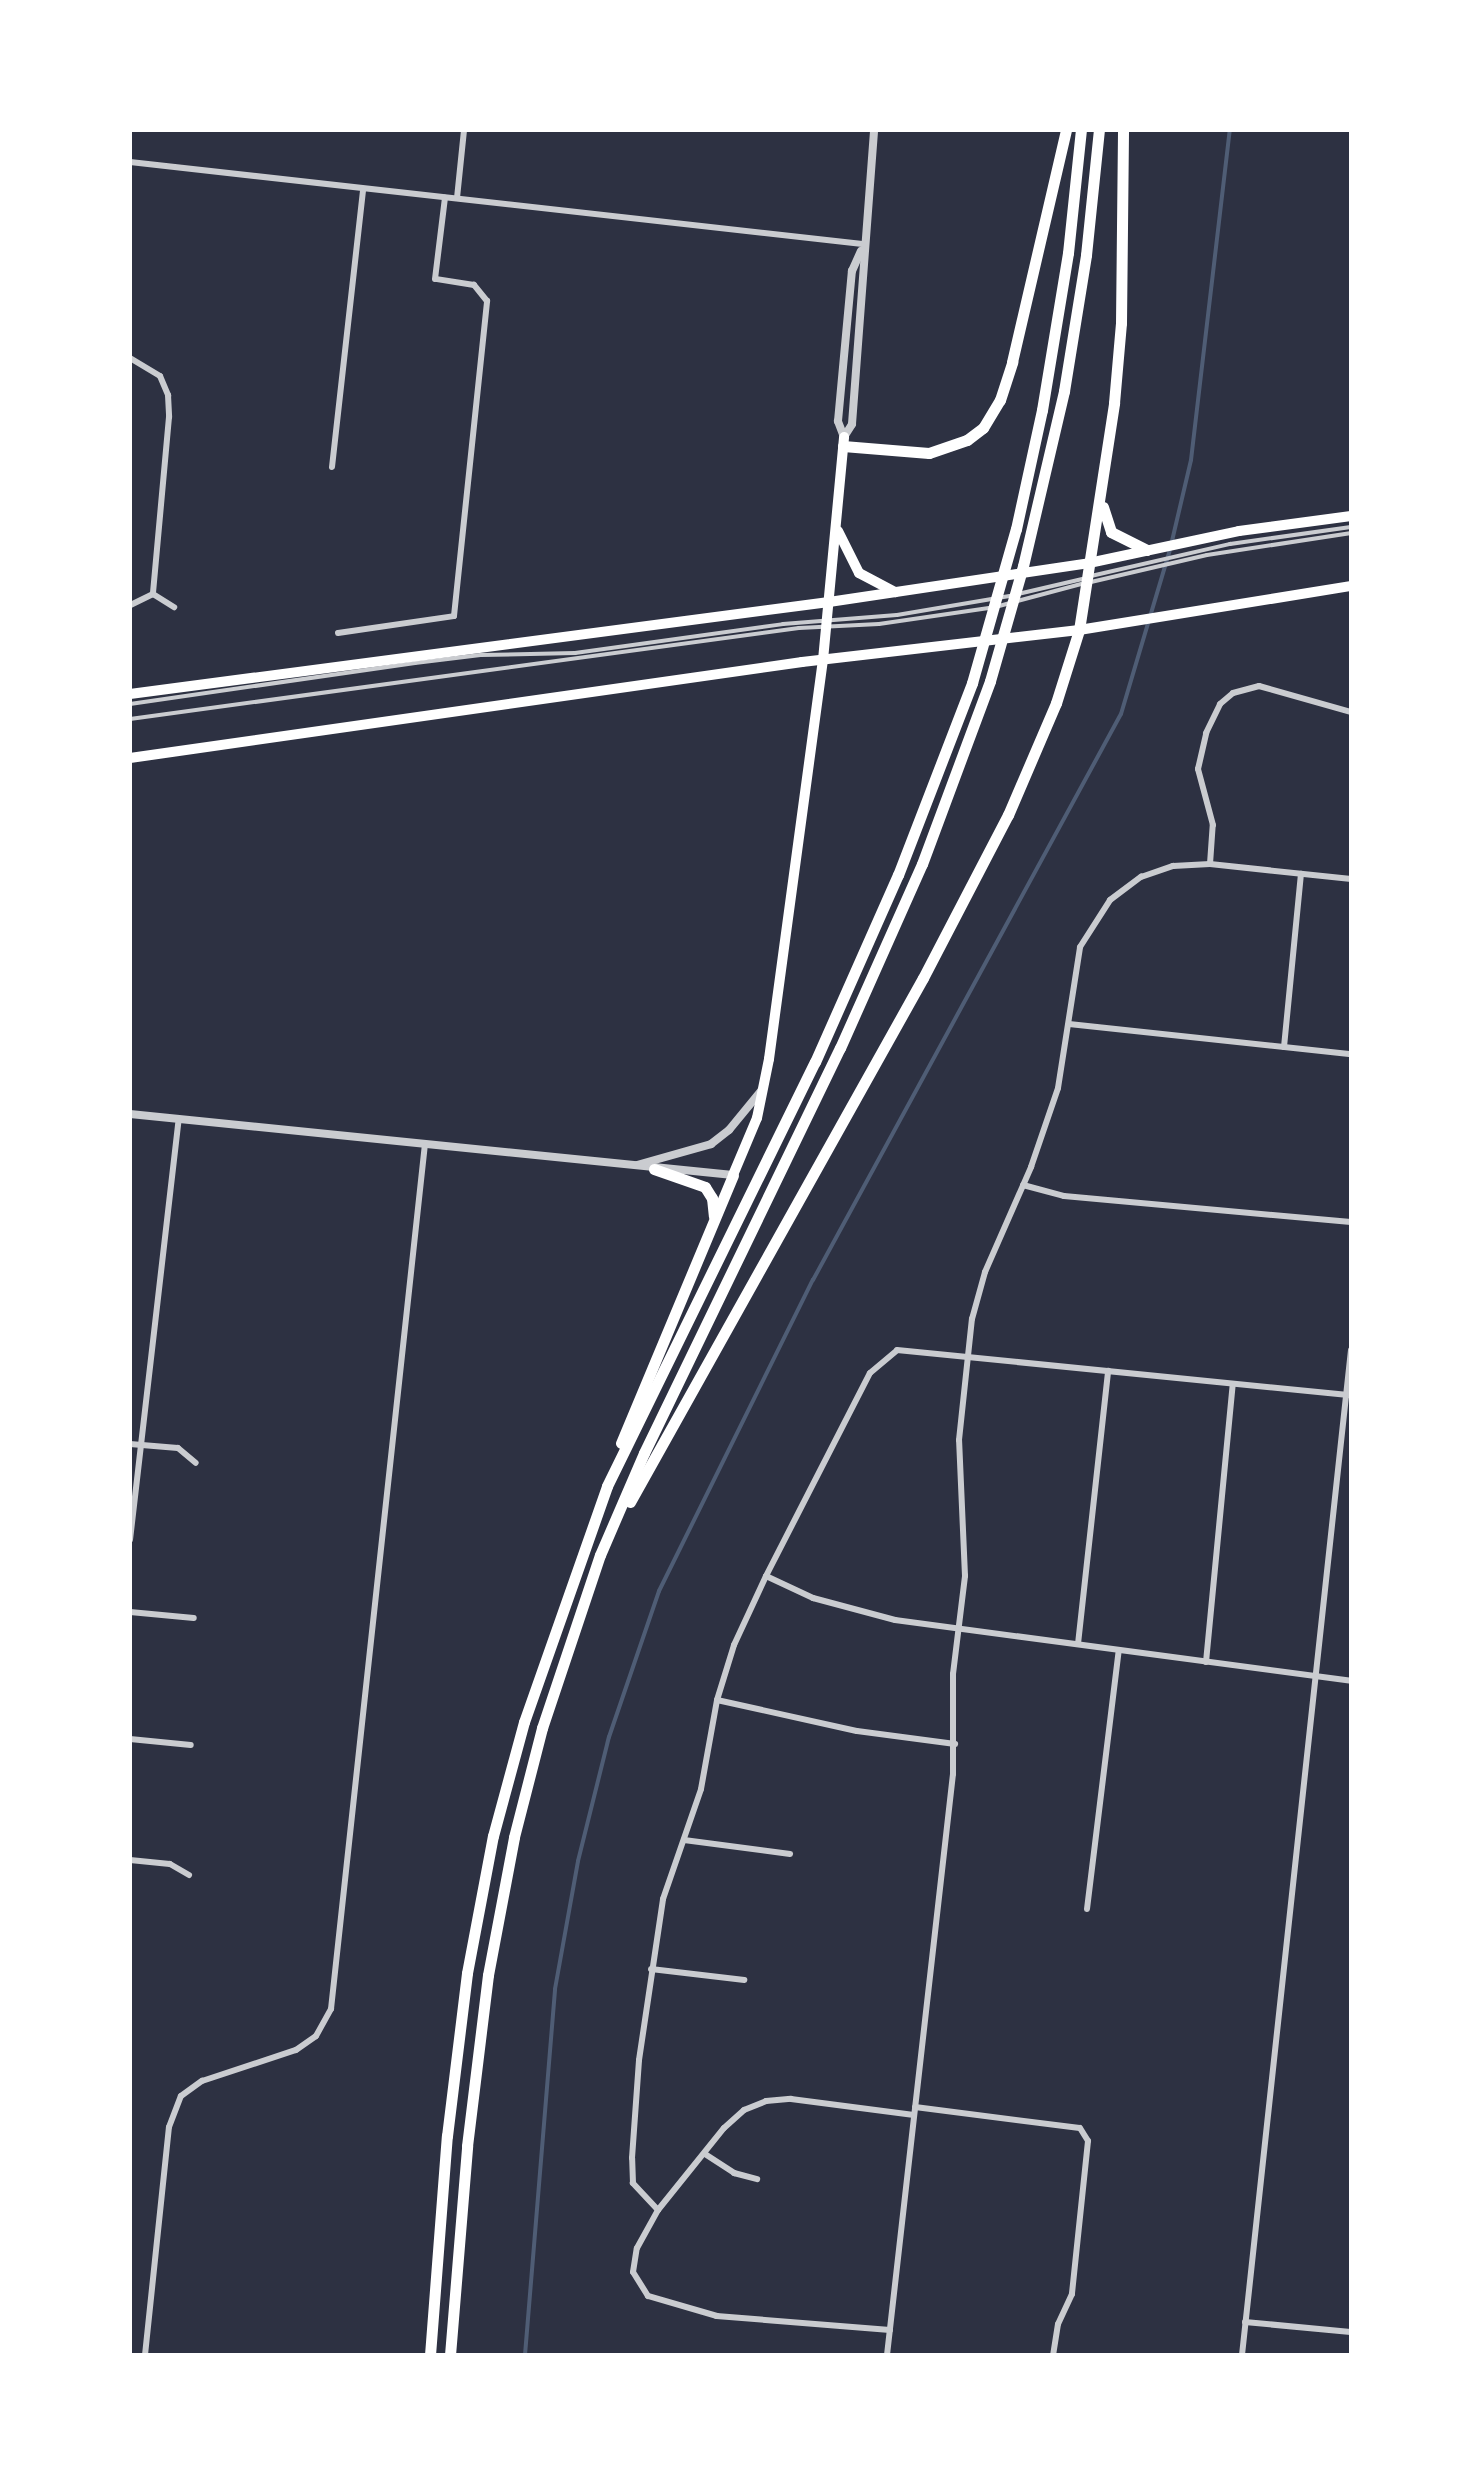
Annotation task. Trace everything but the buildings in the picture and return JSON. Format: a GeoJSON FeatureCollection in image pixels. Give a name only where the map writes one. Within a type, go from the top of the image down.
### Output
{"type":"FeatureCollection","features":[{"type":"Feature","properties":{"kind":"highway"},"geometry":{"type":"LineString","coordinates":[[843,441],[929,453],[967,440],[984,426],[1000,400],[1012,362],[1066,130]]}},
{"type":"Feature","properties":{"kind":"highway"},"geometry":{"type":"LineString","coordinates":[[607,1486],[822,1045],[898,875],[972,683],[1016,529],[1057,331],[1081,130]]}},
{"type":"Feature","properties":{"kind":"highway"},"geometry":{"type":"LineString","coordinates":[[450,2355],[467,2146],[488,1975],[514,1837],[542,1728],[600,1555],[661,1417],[840,1048],[922,864],[990,681],[1033,527],[1064,391],[1086,255],[1099,130]]}},
{"type":"Feature","properties":{"kind":"highway"},"geometry":{"type":"LineString","coordinates":[[600,1555],[924,978],[1008,815],[1056,703],[1079,630],[1121,323],[1123,130]]}},
{"type":"Feature","properties":{"kind":"highway"},"geometry":{"type":"LineString","coordinates":[[1100,492],[1111,532],[1145,556]]}},
{"type":"Feature","properties":{"kind":"highway"},"geometry":{"type":"LineString","coordinates":[[654,1169],[704,1187],[712,1198],[714,1222]]}},
{"type":"Feature","properties":{"kind":"highway"},"geometry":{"type":"LineString","coordinates":[[430,2355],[447,2136],[467,1973],[493,1836],[524,1722],[629,1420],[733,1175]]}},
{"type":"Feature","properties":{"kind":"main road"},"geometry":{"type":"LineString","coordinates":[[733,1175],[764,1087],[823,660],[843,441]]}},
{"type":"Feature","properties":{"kind":"main road"},"geometry":{"type":"LineString","coordinates":[[130,694],[829,602],[1145,556],[1198,540],[1351,516]]}},
{"type":"Feature","properties":{"kind":"main road"},"geometry":{"type":"LineString","coordinates":[[836,525],[859,573],[895,592]]}},
{"type":"Feature","properties":{"kind":"main road"},"geometry":{"type":"LineString","coordinates":[[130,758],[823,660],[1079,630],[1351,586]]}},
{"type":"Feature","properties":{"kind":"street"},"geometry":{"type":"LineString","coordinates":[[457,199],[464,130]]}},
{"type":"Feature","properties":{"kind":"street"},"geometry":{"type":"LineString","coordinates":[[843,441],[852,424],[865,272],[862,248],[874,130]]}},
{"type":"Feature","properties":{"kind":"street"},"geometry":{"type":"LineString","coordinates":[[130,162],[862,248]]}},
{"type":"Feature","properties":{"kind":"street"},"geometry":{"type":"LineString","coordinates":[[332,467],[363,188]]}},
{"type":"Feature","properties":{"kind":"street"},"geometry":{"type":"LineString","coordinates":[[338,632],[454,616],[487,301],[474,285],[435,280],[445,198]]}},
{"type":"Feature","properties":{"kind":"street"},"geometry":{"type":"LineString","coordinates":[[843,441],[838,421],[852,271],[862,248]]}},
{"type":"Feature","properties":{"kind":"street"},"geometry":{"type":"LineString","coordinates":[[130,358],[160,376],[168,395],[153,594]]}},
{"type":"Feature","properties":{"kind":"street"},"geometry":{"type":"LineString","coordinates":[[130,605],[153,594]]}},
{"type":"Feature","properties":{"kind":"street"},"geometry":{"type":"LineString","coordinates":[[153,594],[174,607]]}},
{"type":"Feature","properties":{"kind":"street"},"geometry":{"type":"LineString","coordinates":[[1210,864],[1213,826],[1198,770],[1206,734],[1220,704],[1233,693],[1259,686],[1351,712]]}},
{"type":"Feature","properties":{"kind":"street"},"geometry":{"type":"LineString","coordinates":[[888,2355],[955,1744],[953,1674],[965,1576],[959,1440],[976,1295],[1023,1185],[1058,1088],[1080,947],[1110,900],[1158,870],[1210,864],[1351,879]]}},
{"type":"Feature","properties":{"kind":"street"},"geometry":{"type":"LineString","coordinates":[[1284,1047],[1301,874]]}},
{"type":"Feature","properties":{"kind":"street"},"geometry":{"type":"LineString","coordinates":[[1069,1024],[1351,1054]]}},
{"type":"Feature","properties":{"kind":"street"},"geometry":{"type":"LineString","coordinates":[[629,1166],[693,1152],[711,1144],[729,1130],[764,1087]]}},
{"type":"Feature","properties":{"kind":"street"},"geometry":{"type":"LineString","coordinates":[[130,1114],[733,1175]]}},
{"type":"Feature","properties":{"kind":"street"},"geometry":{"type":"LineString","coordinates":[[130,1540],[144,1446],[179,1119]]}},
{"type":"Feature","properties":{"kind":"street"},"geometry":{"type":"LineString","coordinates":[[146,2355],[170,2128],[181,2096],[202,2081],[296,2050],[316,2036],[331,2009],[425,1144]]}},
{"type":"Feature","properties":{"kind":"street"},"geometry":{"type":"LineString","coordinates":[[1023,1185],[1064,1196],[1351,1222]]}},
{"type":"Feature","properties":{"kind":"street"},"geometry":{"type":"LineString","coordinates":[[658,2210],[633,2183],[632,2158],[651,1969],[663,1899],[701,1789],[717,1700],[734,1645],[870,1373],[897,1350],[911,1350],[1349,1395]]}},
{"type":"Feature","properties":{"kind":"street"},"geometry":{"type":"LineString","coordinates":[[1242,2355],[1351,1350]]}},
{"type":"Feature","properties":{"kind":"street"},"geometry":{"type":"LineString","coordinates":[[1078,1644],[1108,1371]]}},
{"type":"Feature","properties":{"kind":"street"},"geometry":{"type":"LineString","coordinates":[[1206,1662],[1233,1384]]}},
{"type":"Feature","properties":{"kind":"street"},"geometry":{"type":"LineString","coordinates":[[130,1444],[178,1448],[196,1463]]}},
{"type":"Feature","properties":{"kind":"street"},"geometry":{"type":"LineString","coordinates":[[766,1576],[843,1609],[1351,1682]]}},
{"type":"Feature","properties":{"kind":"street"},"geometry":{"type":"LineString","coordinates":[[130,1612],[194,1618]]}},
{"type":"Feature","properties":{"kind":"street"},"geometry":{"type":"LineString","coordinates":[[1086,1909],[1119,1650]]}},
{"type":"Feature","properties":{"kind":"street"},"geometry":{"type":"LineString","coordinates":[[717,1700],[858,1731],[955,1744]]}},
{"type":"Feature","properties":{"kind":"street"},"geometry":{"type":"LineString","coordinates":[[130,1739],[191,1746]]}},
{"type":"Feature","properties":{"kind":"street"},"geometry":{"type":"LineString","coordinates":[[684,1840],[790,1854]]}},
{"type":"Feature","properties":{"kind":"street"},"geometry":{"type":"LineString","coordinates":[[130,1860],[170,1864],[190,1875]]}},
{"type":"Feature","properties":{"kind":"street"},"geometry":{"type":"LineString","coordinates":[[651,1969],[744,1980]]}},
{"type":"Feature","properties":{"kind":"street"},"geometry":{"type":"LineString","coordinates":[[890,2330],[717,2316],[660,2302],[639,2288],[633,2272],[637,2248],[658,2210],[724,2128],[744,2110],[766,2100],[791,2099],[1080,2128],[1088,2142],[1072,2294],[1058,2324],[1054,2355]]}},
{"type":"Feature","properties":{"kind":"street"},"geometry":{"type":"LineString","coordinates":[[705,2154],[734,2174],[757,2179]]}},
{"type":"Feature","properties":{"kind":"street"},"geometry":{"type":"LineString","coordinates":[[1246,2322],[1351,2332]]}},
{"type":"Feature","properties":{"kind":"lane"},"geometry":{"type":"LineString","coordinates":[[130,704],[464,657],[562,654],[827,623],[879,624],[980,610],[1192,555],[1351,530]]}},
{"type":"Feature","properties":{"kind":"lane"},"geometry":{"type":"LineString","coordinates":[[1087,580],[1145,556],[1192,555]]}},
{"type":"Feature","properties":{"kind":"lane"},"geometry":{"type":"LineString","coordinates":[[130,720],[827,623]]}},
{"type":"Feature","properties":{"kind":"waterway"},"geometry":{"type":"LineString","coordinates":[[1172,541],[1191,460],[1230,130]]}},
{"type":"Feature","properties":{"kind":"waterway"},"geometry":{"type":"LineString","coordinates":[[525,2355],[555,1989],[578,1861],[609,1737],[659,1591],[813,1280],[1121,714],[1170,550]]}}]}
